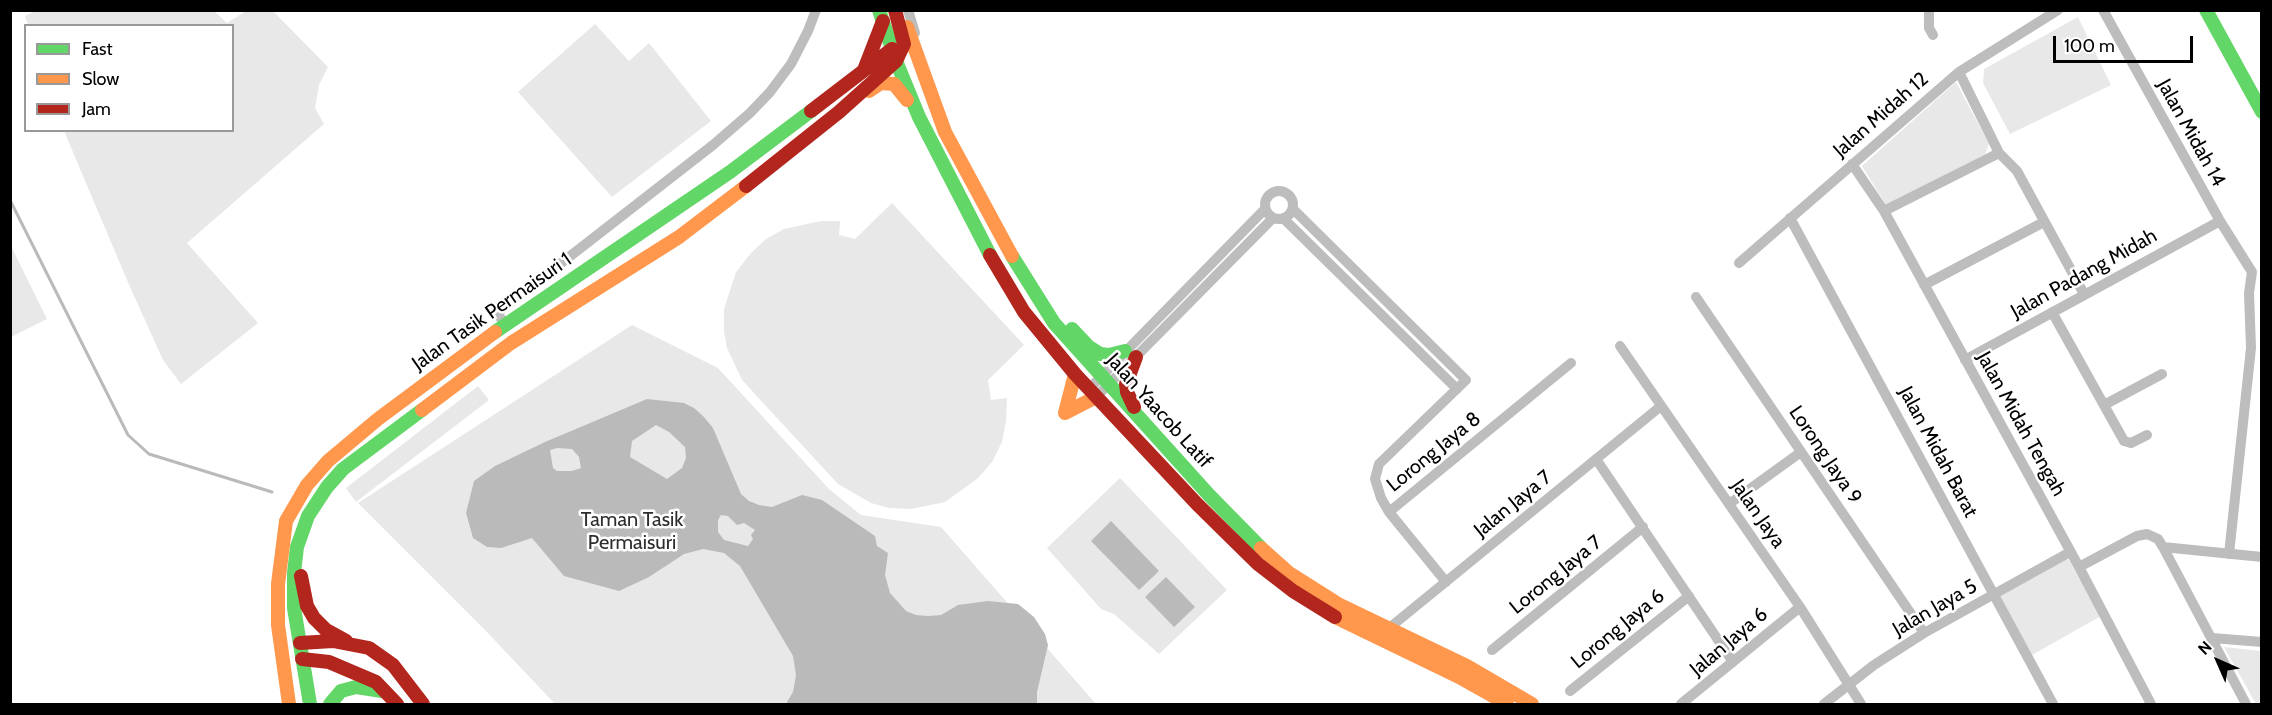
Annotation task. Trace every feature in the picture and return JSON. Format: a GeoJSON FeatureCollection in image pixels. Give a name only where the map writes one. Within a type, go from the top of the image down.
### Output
{"type":"FeatureCollection","features":[{"type":"Feature","properties":{"kind":"street"},"geometry":{"type":"LineString","coordinates":[[505,324],[497,313],[713,145],[770,92],[791,64],[816,10]]}},
{"type":"Feature","properties":{"kind":"street"},"geometry":{"type":"LineString","coordinates":[[895,10],[904,44],[896,54],[911,64],[945,132]]}},
{"type":"Feature","properties":{"kind":"street","name":"Jalan Yaacob Latif"},"geometry":{"type":"LineString","coordinates":[[900,10],[922,64],[945,132],[1020,271],[1054,323],[1105,381],[1248,536],[1289,573],[1338,604],[1467,666],[1532,705]]}},
{"type":"Feature","properties":{"kind":"street"},"geometry":{"type":"LineString","coordinates":[[908,10],[922,64]]}},
{"type":"Feature","properties":{"kind":"street"},"geometry":{"type":"LineString","coordinates":[[1929,10],[1929,28],[1933,35]]}},
{"type":"Feature","properties":{"kind":"street","name":"Jalan Midah 12"},"geometry":{"type":"LineString","coordinates":[[1739,263],[1959,72],[2058,10]]}},
{"type":"Feature","properties":{"kind":"street","name":"Jalan Midah 14"},"geometry":{"type":"LineString","coordinates":[[2103,10],[2220,221],[2257,269],[2249,293],[2250,348],[2229,554]]}},
{"type":"Feature","properties":{"kind":"street"},"geometry":{"type":"LineString","coordinates":[[2206,10],[2262,112]]}},
{"type":"Feature","properties":{"kind":"street"},"geometry":{"type":"LineString","coordinates":[[864,70],[881,16]]}},
{"type":"Feature","properties":{"kind":"street","name":"Jalan Yaacob Latif"},"geometry":{"type":"LineString","coordinates":[[881,16],[919,117],[1010,291],[1041,334],[1075,374],[1197,504],[1258,564],[1293,591],[1360,631],[1459,677],[1507,705]]}},
{"type":"Feature","properties":{"kind":"street","name":"Jalan Tasik Permaisuri 1"},"geometry":{"type":"LineString","coordinates":[[289,705],[278,626],[278,584],[286,521],[307,485],[328,461],[394,407],[505,324],[730,171],[864,70],[896,54]]}},
{"type":"Feature","properties":{"kind":"street","name":"Jalan Tasik Permaisuri 1"},"geometry":{"type":"LineString","coordinates":[[310,705],[299,652],[294,609],[297,547],[308,516],[327,487],[343,470],[511,344],[679,237],[839,112],[896,54]]}},
{"type":"Feature","properties":{"kind":"street"},"geometry":{"type":"LineString","coordinates":[[1959,72],[2000,153],[2017,171],[2084,294]]}},
{"type":"Feature","properties":{"kind":"street"},"geometry":{"type":"LineString","coordinates":[[839,112],[881,83],[889,82],[894,84],[919,117]]}},
{"type":"Feature","properties":{"kind":"street"},"geometry":{"type":"LineString","coordinates":[[1884,211],[2000,153]]}},
{"type":"Feature","properties":{"kind":"street","name":"Jalan Midah Tengah"},"geometry":{"type":"LineString","coordinates":[[1852,164],[1884,211],[2079,567],[2151,705]]}},
{"type":"Feature","properties":{"kind":"street"},"geometry":{"type":"LineString","coordinates":[[730,171],[744,187]]}},
{"type":"Feature","properties":{"kind":"street"},"geometry":{"type":"LineString","coordinates":[[1075,374],[1065,413],[1093,393],[1105,381],[1265,209],[1268,195],[1281,190],[1292,198],[1293,209],[1466,380],[1379,464],[1375,478],[1377,488],[1389,512]]}},
{"type":"Feature","properties":{"kind":"street"},"geometry":{"type":"LineString","coordinates":[[1265,209],[1278,218],[1457,389]]}},
{"type":"Feature","properties":{"kind":"street"},"geometry":{"type":"LineString","coordinates":[[1142,420],[1130,399],[1126,384],[1130,354],[1278,218],[1293,209]]}},
{"type":"Feature","properties":{"kind":"street","name":"Jalan Midah Barat"},"geometry":{"type":"LineString","coordinates":[[1790,218],[2053,705]]}},
{"type":"Feature","properties":{"kind":"street","name":"Jalan Padang Midah"},"geometry":{"type":"LineString","coordinates":[[1965,360],[2220,221]]}},
{"type":"Feature","properties":{"kind":"street"},"geometry":{"type":"LineString","coordinates":[[1924,285],[2044,222]]}},
{"type":"Feature","properties":{"kind":"street"},"geometry":{"type":"LineString","coordinates":[[1020,271],[1089,347],[1100,354],[1130,354]]}},
{"type":"Feature","properties":{"kind":"street","name":"Lorong Jaya 9"},"geometry":{"type":"LineString","coordinates":[[1696,297],[1924,633]]}},
{"type":"Feature","properties":{"kind":"street"},"geometry":{"type":"LineString","coordinates":[[2052,312],[2124,441],[2131,443],[2147,435]]}},
{"type":"Feature","properties":{"kind":"street","name":"Jalan Jaya"},"geometry":{"type":"LineString","coordinates":[[1620,346],[1800,607],[1861,705]]}},
{"type":"Feature","properties":{"kind":"street","name":"Lorong Jaya 8"},"geometry":{"type":"LineString","coordinates":[[1446,582],[1389,512],[1571,363]]}},
{"type":"Feature","properties":{"kind":"street"},"geometry":{"type":"LineString","coordinates":[[2104,405],[2162,374]]}},
{"type":"Feature","properties":{"kind":"street","name":"Jalan Jaya 7"},"geometry":{"type":"LineString","coordinates":[[1388,629],[1661,406]]}},
{"type":"Feature","properties":{"kind":"street"},"geometry":{"type":"LineString","coordinates":[[394,407],[405,423]]}},
{"type":"Feature","properties":{"kind":"street"},"geometry":{"type":"LineString","coordinates":[[1729,504],[1802,452]]}},
{"type":"Feature","properties":{"kind":"street"},"geometry":{"type":"LineString","coordinates":[[1596,459],[1733,662]]}},
{"type":"Feature","properties":{"kind":"street","name":"Lorong Jaya 7"},"geometry":{"type":"LineString","coordinates":[[1492,650],[1643,527]]}},
{"type":"Feature","properties":{"kind":"street"},"geometry":{"type":"LineString","coordinates":[[2079,567],[2137,536],[2147,534],[2158,539],[2246,705]]}},
{"type":"Feature","properties":{"kind":"street"},"geometry":{"type":"LineString","coordinates":[[297,547],[302,588],[307,606],[314,618],[326,630],[351,644]]}},
{"type":"Feature","properties":{"kind":"street"},"geometry":{"type":"LineString","coordinates":[[2163,547],[2262,557]]}},
{"type":"Feature","properties":{"kind":"street","name":"Jalan Jaya 5"},"geometry":{"type":"LineString","coordinates":[[1824,705],[1874,665],[1924,633],[2070,552]]}},
{"type":"Feature","properties":{"kind":"street"},"geometry":{"type":"LineString","coordinates":[[278,584],[289,641],[299,652],[376,682],[397,705]]}},
{"type":"Feature","properties":{"kind":"street","name":"Lorong Jaya 6"},"geometry":{"type":"LineString","coordinates":[[1570,691],[1689,596]]}},
{"type":"Feature","properties":{"kind":"street","name":"Jalan Jaya 6"},"geometry":{"type":"LineString","coordinates":[[1681,705],[1800,607]]}},
{"type":"Feature","properties":{"kind":"street"},"geometry":{"type":"LineString","coordinates":[[2212,638],[2262,642]]}},
{"type":"Feature","properties":{"kind":"street"},"geometry":{"type":"LineString","coordinates":[[296,705],[291,664],[299,652],[333,641],[369,648],[383,656],[423,705]]}},
{"type":"Feature","properties":{"kind":"street"},"geometry":{"type":"LineString","coordinates":[[402,677],[386,667],[380,665],[376,667],[382,679],[404,705]]}},
{"type":"Feature","properties":{"kind":"street"},"geometry":{"type":"LineString","coordinates":[[330,705],[341,691],[356,687],[385,692]]}},
{"type":"Feature","properties":{"kind":"green space"},"geometry":{"type":"Polygon","coordinates":[[[38,10],[214,11],[227,23],[246,11],[273,11],[328,67],[319,85],[315,108],[324,124],[187,243],[258,323],[181,384],[163,360],[64,132],[234,132],[234,24],[28,24],[25,16],[38,10]]]}},
{"type":"Feature","properties":{"kind":"green space"},"geometry":{"type":"Polygon","coordinates":[[[2078,17],[2111,85],[2010,134],[1983,83],[1984,69],[2078,17]]]}},
{"type":"Feature","properties":{"kind":"green space"},"geometry":{"type":"Polygon","coordinates":[[[595,24],[629,61],[649,43],[711,121],[612,197],[518,92],[595,24]]]}},
{"type":"Feature","properties":{"kind":"green space"},"geometry":{"type":"Polygon","coordinates":[[[1956,82],[1989,144],[1985,154],[1886,205],[1862,166],[1956,82]]]}},
{"type":"Feature","properties":{"kind":"green space"},"geometry":{"type":"Polygon","coordinates":[[[892,203],[1024,345],[988,380],[991,400],[1007,398],[1002,442],[992,462],[977,479],[945,502],[911,509],[889,508],[871,503],[838,484],[742,380],[727,348],[724,331],[724,309],[736,272],[766,239],[784,229],[821,221],[840,221],[839,235],[855,239],[892,203]]]}},
{"type":"Feature","properties":{"kind":"green space"},"geometry":{"type":"Polygon","coordinates":[[[10,244],[47,319],[11,337],[10,337],[10,244]]]}},
{"type":"Feature","properties":{"kind":"green space","name":"Taman Tasik Permaisuri"},"geometry":{"type":"Polygon","coordinates":[[[632,325],[718,368],[829,489],[861,515],[941,527],[1096,704],[555,704],[485,630],[358,503],[632,325]]]}},
{"type":"Feature","properties":{"kind":"green space"},"geometry":{"type":"Polygon","coordinates":[[[478,386],[489,400],[356,502],[346,488],[478,386]]]}},
{"type":"Feature","properties":{"kind":"green space"},"geometry":{"type":"Polygon","coordinates":[[[1120,478],[1227,590],[1159,654],[1114,614],[1101,609],[1047,548],[1120,478]]]}},
{"type":"Feature","properties":{"kind":"green space"},"geometry":{"type":"Polygon","coordinates":[[[2067,557],[2101,616],[2032,655],[1999,596],[2067,557]]]}},
{"type":"Feature","properties":{"kind":"green space"},"geometry":{"type":"Polygon","coordinates":[[[2224,647],[2261,651],[2261,704],[2256,704],[2224,647]]]}},
{"type":"Feature","properties":{"kind":"shaded area"},"geometry":{"type":"Polygon","coordinates":[[[647,399],[684,403],[694,408],[713,428],[741,494],[749,501],[772,507],[802,495],[822,500],[875,536],[877,546],[888,553],[885,575],[890,593],[906,611],[916,615],[941,615],[958,605],[988,601],[1018,604],[1034,617],[1045,634],[1048,645],[1037,692],[1037,704],[786,704],[793,692],[796,675],[793,656],[740,566],[724,553],[703,549],[684,554],[649,577],[619,591],[564,576],[532,538],[501,548],[487,547],[473,538],[466,513],[474,481],[495,466],[647,399]],[[656,425],[632,441],[630,457],[667,479],[682,468],[686,458],[685,447],[669,432],[656,425]],[[572,449],[550,450],[553,468],[557,471],[572,471],[581,468],[579,457],[572,449]],[[721,515],[718,520],[718,532],[724,540],[748,546],[753,539],[751,535],[755,530],[744,523],[737,525],[728,516],[721,515]]]}},
{"type":"Feature","properties":{"kind":"shaded area"},"geometry":{"type":"Polygon","coordinates":[[[1111,521],[1159,571],[1139,590],[1091,541],[1111,521]]]}},
{"type":"Feature","properties":{"kind":"shaded area"},"geometry":{"type":"Polygon","coordinates":[[[1166,577],[1195,607],[1174,627],[1145,597],[1166,577]]]}},
{"type":"Feature","properties":{"kind":"waterway"},"geometry":{"type":"LineString","coordinates":[[10,200],[128,435],[149,454],[272,492]]}},
{"type":"Feature","properties":{"kind":"traffic: fast"},"geometry":{"type":"LineString","coordinates":[[879,10],[896,61],[919,117],[990,255]]}},
{"type":"Feature","properties":{"kind":"traffic: fast"},"geometry":{"type":"LineString","coordinates":[[2206,10],[2262,112]]}},
{"type":"Feature","properties":{"kind":"traffic: fast"},"geometry":{"type":"LineString","coordinates":[[495,332],[730,172],[811,111]]}},
{"type":"Feature","properties":{"kind":"traffic: fast"},"geometry":{"type":"LineString","coordinates":[[1012,256],[1054,323],[1209,495],[1261,548]]}},
{"type":"Feature","properties":{"kind":"traffic: fast"},"geometry":{"type":"LineString","coordinates":[[1072,329],[1089,347],[1100,354],[1109,355],[1125,351]]}},
{"type":"Feature","properties":{"kind":"traffic: fast"},"geometry":{"type":"LineString","coordinates":[[310,704],[294,608],[297,547],[308,516],[327,487],[343,469],[422,410]]}},
{"type":"Feature","properties":{"kind":"traffic: fast"},"geometry":{"type":"LineString","coordinates":[[330,704],[341,691],[356,687],[382,691]]}},
{"type":"Feature","properties":{"kind":"traffic: slow"},"geometry":{"type":"LineString","coordinates":[[907,27],[945,132],[1012,256]]}},
{"type":"Feature","properties":{"kind":"traffic: slow"},"geometry":{"type":"LineString","coordinates":[[869,91],[881,83],[894,84],[907,100]]}},
{"type":"Feature","properties":{"kind":"traffic: slow"},"geometry":{"type":"LineString","coordinates":[[422,410],[511,343],[679,237],[746,186]]}},
{"type":"Feature","properties":{"kind":"traffic: slow"},"geometry":{"type":"LineString","coordinates":[[289,704],[278,625],[278,584],[286,521],[307,485],[328,461],[378,419],[495,332]]}},
{"type":"Feature","properties":{"kind":"traffic: slow"},"geometry":{"type":"LineString","coordinates":[[1065,413],[1075,374]]}},
{"type":"Feature","properties":{"kind":"traffic: slow"},"geometry":{"type":"LineString","coordinates":[[1065,413],[1096,397]]}},
{"type":"Feature","properties":{"kind":"traffic: slow"},"geometry":{"type":"LineString","coordinates":[[1261,548],[1289,573],[1338,604],[1467,666],[1532,704]]}},
{"type":"Feature","properties":{"kind":"traffic: slow"},"geometry":{"type":"LineString","coordinates":[[1335,617],[1459,677],[1507,704]]}},
{"type":"Feature","properties":{"kind":"traffic: jam"},"geometry":{"type":"LineString","coordinates":[[746,186],[839,112],[896,61],[904,44],[895,10]]}},
{"type":"Feature","properties":{"kind":"traffic: jam"},"geometry":{"type":"LineString","coordinates":[[864,70],[883,21]]}},
{"type":"Feature","properties":{"kind":"traffic: jam"},"geometry":{"type":"LineString","coordinates":[[811,111],[892,49]]}},
{"type":"Feature","properties":{"kind":"traffic: jam"},"geometry":{"type":"LineString","coordinates":[[990,255],[1024,312],[1075,374],[1197,504],[1258,564],[1293,591],[1335,617]]}},
{"type":"Feature","properties":{"kind":"traffic: jam"},"geometry":{"type":"LineString","coordinates":[[1134,407],[1126,384],[1136,357]]}},
{"type":"Feature","properties":{"kind":"traffic: jam"},"geometry":{"type":"LineString","coordinates":[[301,576],[307,606],[314,618],[326,630],[346,641]]}},
{"type":"Feature","properties":{"kind":"traffic: jam"},"geometry":{"type":"LineString","coordinates":[[300,643],[333,641],[369,648],[393,665],[423,704]]}},
{"type":"Feature","properties":{"kind":"traffic: jam"},"geometry":{"type":"LineString","coordinates":[[302,659],[329,662],[376,682],[397,704]]}}]}
